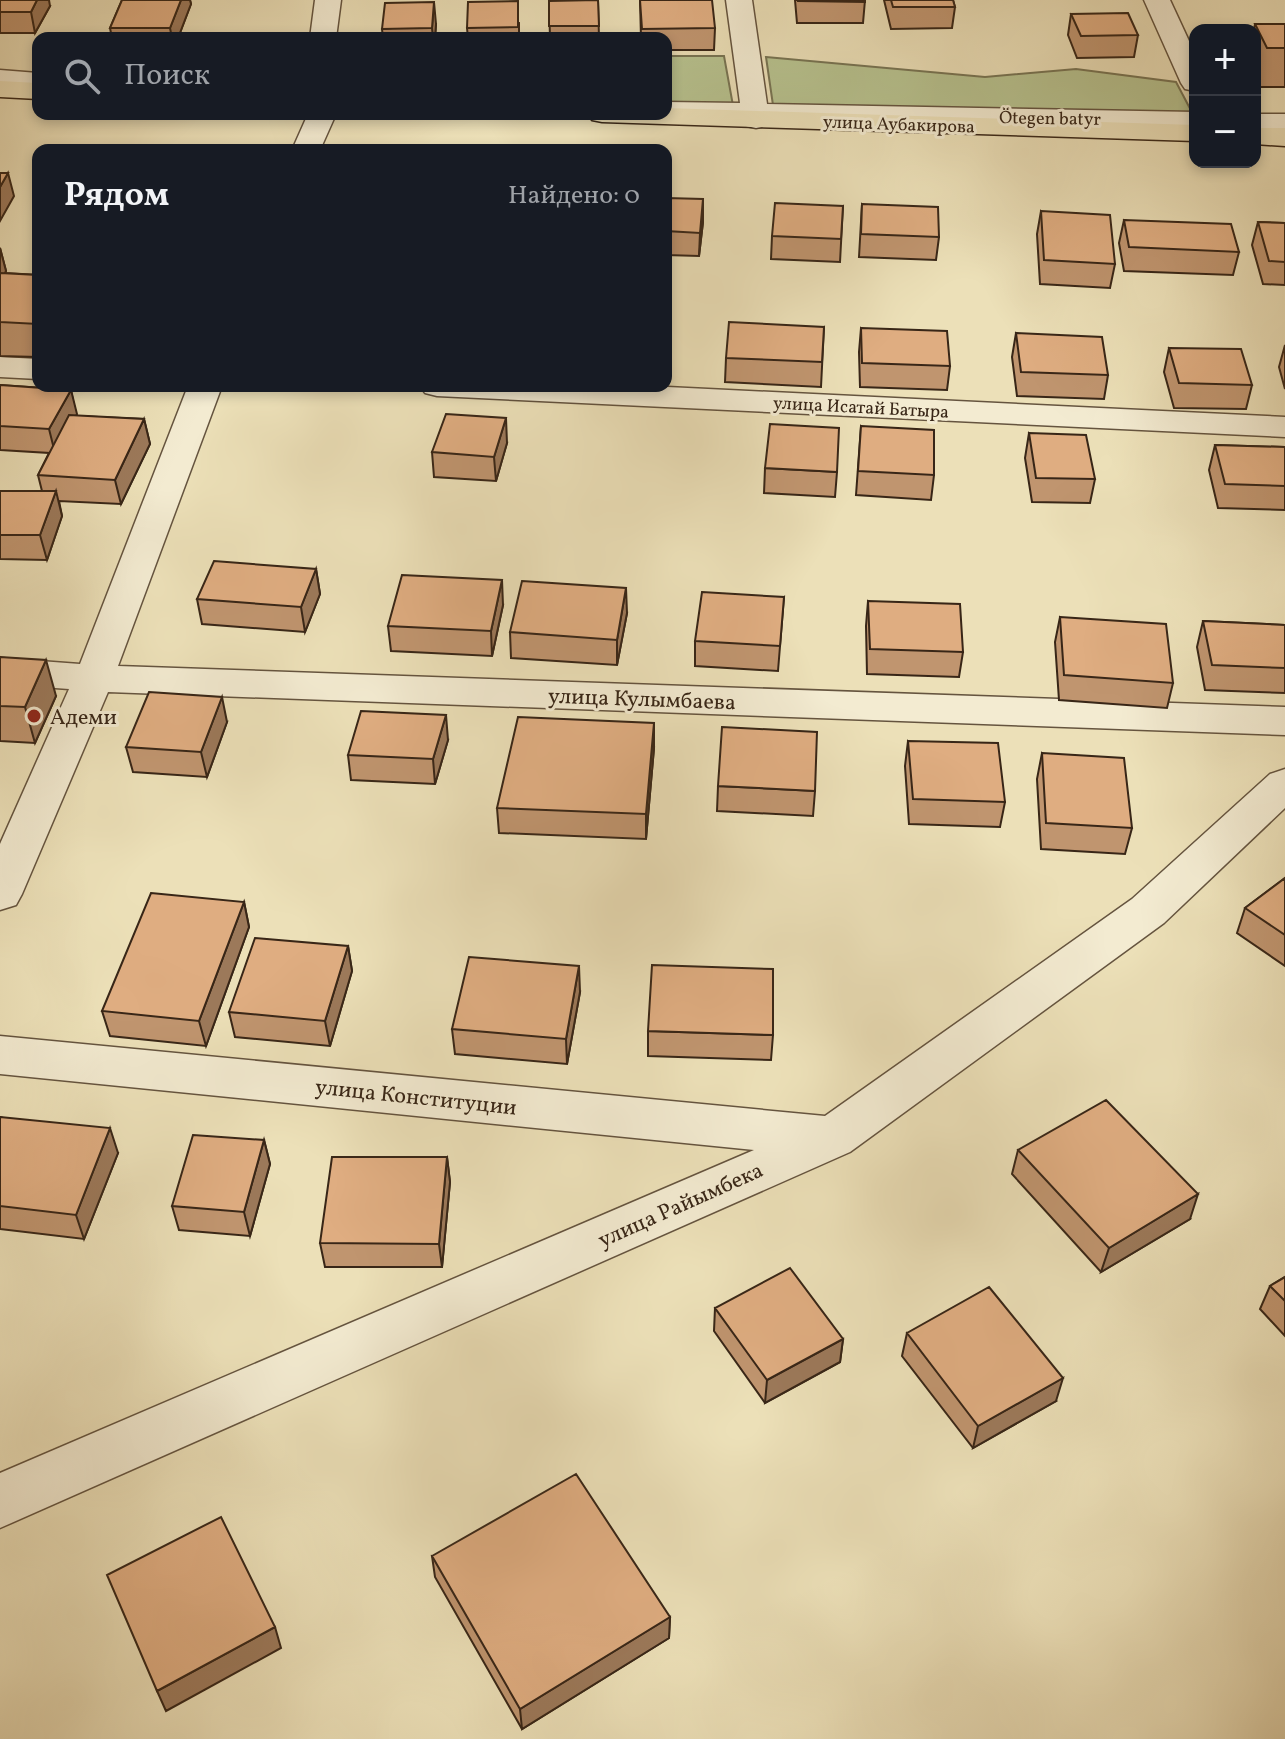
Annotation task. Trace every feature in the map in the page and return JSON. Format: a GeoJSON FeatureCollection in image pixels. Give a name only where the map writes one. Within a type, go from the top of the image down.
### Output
{"type":"FeatureCollection","features":[{"type":"Feature","properties":{"kind":"main road"},"geometry":{"type":"LineString","coordinates":[[0,89],[32,91]]}},
{"type":"Feature","properties":{"kind":"main road","name":"улица Аубакирова"},"geometry":{"type":"LineString","coordinates":[[672,117],[1189,133]]}},
{"type":"Feature","properties":{"kind":"main road"},"geometry":{"type":"LineString","coordinates":[[1261,136],[1285,137]]}},
{"type":"Feature","properties":{"kind":"street"},"geometry":{"type":"LineString","coordinates":[[324,32],[328,0]]}},
{"type":"Feature","properties":{"kind":"street"},"geometry":{"type":"LineString","coordinates":[[739,0],[756,120]]}},
{"type":"Feature","properties":{"kind":"street"},"geometry":{"type":"LineString","coordinates":[[1157,0],[1189,70]]}},
{"type":"Feature","properties":{"kind":"street"},"geometry":{"type":"LineString","coordinates":[[0,78],[32,81]]}},
{"type":"Feature","properties":{"kind":"street","name":"Ötegen batyr"},"geometry":{"type":"LineString","coordinates":[[672,110],[1189,120]]}},
{"type":"Feature","properties":{"kind":"street"},"geometry":{"type":"LineString","coordinates":[[309,144],[319,120]]}},
{"type":"Feature","properties":{"kind":"street"},"geometry":{"type":"LineString","coordinates":[[1261,122],[1285,122]]}},
{"type":"Feature","properties":{"kind":"street"},"geometry":{"type":"LineString","coordinates":[[0,367],[32,369]]}},
{"type":"Feature","properties":{"kind":"street"},"geometry":{"type":"LineString","coordinates":[[0,894],[94,678],[203,392]]}},
{"type":"Feature","properties":{"kind":"street","name":"улица Исатай Батыра"},"geometry":{"type":"LineString","coordinates":[[561,392],[1285,427]]}},
{"type":"Feature","properties":{"kind":"street","name":"улица Кулымбаева"},"geometry":{"type":"LineString","coordinates":[[0,671],[94,678],[1285,721]]}},
{"type":"Feature","properties":{"kind":"street","name":"улица Райымбека"},"geometry":{"type":"LineString","coordinates":[[0,1501],[832,1138],[1148,911],[1285,784]]}},
{"type":"Feature","properties":{"kind":"street","name":"улица Конституции"},"geometry":{"type":"LineString","coordinates":[[0,1055],[832,1138]]}},
{"type":"Feature","properties":{"kind":"green space"},"geometry":{"type":"Polygon","coordinates":[[[672,56],[724,56],[734,111],[672,109],[672,56]]]}},
{"type":"Feature","properties":{"kind":"green space"},"geometry":{"type":"Polygon","coordinates":[[[766,57],[985,77],[1076,69],[1176,82],[1189,107],[1189,118],[774,112],[766,57]]]}},
{"type":"Feature","properties":{"kind":"building"},"geometry":{"type":"Polygon","coordinates":[[[0,0],[37,0],[31,12],[0,12],[0,0]]]}},
{"type":"Feature","properties":{"kind":"building"},"geometry":{"type":"Polygon","coordinates":[[[122,0],[181,0],[170,28],[110,28],[122,0]]]}},
{"type":"Feature","properties":{"kind":"building"},"geometry":{"type":"Polygon","coordinates":[[[598,0],[599,26],[549,26],[549,1],[598,0]]]}},
{"type":"Feature","properties":{"kind":"building"},"geometry":{"type":"Polygon","coordinates":[[[640,0],[712,0],[715,28],[642,29],[640,0]]]}},
{"type":"Feature","properties":{"kind":"building"},"geometry":{"type":"Polygon","coordinates":[[[865,0],[865,2],[798,1],[865,0]]]}},
{"type":"Feature","properties":{"kind":"building"},"geometry":{"type":"Polygon","coordinates":[[[891,0],[953,0],[955,7],[893,7],[891,0]]]}},
{"type":"Feature","properties":{"kind":"building"},"geometry":{"type":"Polygon","coordinates":[[[518,1],[518,27],[467,28],[468,2],[518,1]]]}},
{"type":"Feature","properties":{"kind":"building"},"geometry":{"type":"Polygon","coordinates":[[[434,2],[432,28],[382,29],[385,3],[434,2]]]}},
{"type":"Feature","properties":{"kind":"building"},"geometry":{"type":"Polygon","coordinates":[[[1128,13],[1138,35],[1081,36],[1071,14],[1128,13]]]}},
{"type":"Feature","properties":{"kind":"building"},"geometry":{"type":"Polygon","coordinates":[[[1261,24],[1285,24],[1285,48],[1267,48],[1261,36],[1261,24]]]}},
{"type":"Feature","properties":{"kind":"building"},"geometry":{"type":"Polygon","coordinates":[[[0,173],[8,173],[0,187],[0,173]]]}},
{"type":"Feature","properties":{"kind":"building"},"geometry":{"type":"Polygon","coordinates":[[[672,198],[703,199],[700,233],[672,231],[672,198]]]}},
{"type":"Feature","properties":{"kind":"building"},"geometry":{"type":"Polygon","coordinates":[[[775,203],[843,206],[841,239],[772,236],[775,203]]]}},
{"type":"Feature","properties":{"kind":"building"},"geometry":{"type":"Polygon","coordinates":[[[862,204],[938,207],[939,237],[861,234],[862,204]]]}},
{"type":"Feature","properties":{"kind":"building"},"geometry":{"type":"Polygon","coordinates":[[[1041,211],[1110,215],[1115,264],[1044,260],[1041,211]]]}},
{"type":"Feature","properties":{"kind":"building"},"geometry":{"type":"Polygon","coordinates":[[[1124,220],[1231,224],[1239,252],[1129,247],[1124,220]]]}},
{"type":"Feature","properties":{"kind":"building"},"geometry":{"type":"Polygon","coordinates":[[[1258,222],[1285,223],[1285,262],[1269,261],[1258,222]]]}},
{"type":"Feature","properties":{"kind":"building"},"geometry":{"type":"Polygon","coordinates":[[[0,273],[32,275],[32,324],[0,322],[0,273]]]}},
{"type":"Feature","properties":{"kind":"building"},"geometry":{"type":"Polygon","coordinates":[[[729,322],[824,327],[822,362],[726,358],[729,322]]]}},
{"type":"Feature","properties":{"kind":"building"},"geometry":{"type":"Polygon","coordinates":[[[861,328],[947,331],[950,366],[862,363],[861,328]]]}},
{"type":"Feature","properties":{"kind":"building"},"geometry":{"type":"Polygon","coordinates":[[[1016,333],[1102,337],[1108,375],[1021,372],[1016,333]]]}},
{"type":"Feature","properties":{"kind":"building"},"geometry":{"type":"Polygon","coordinates":[[[1169,348],[1241,349],[1252,385],[1179,383],[1169,348]]]}},
{"type":"Feature","properties":{"kind":"building"},"geometry":{"type":"Polygon","coordinates":[[[0,385],[32,387],[32,392],[70,392],[49,429],[0,426],[0,385]]]}},
{"type":"Feature","properties":{"kind":"building"},"geometry":{"type":"Polygon","coordinates":[[[446,414],[506,418],[494,457],[432,452],[446,414]]]}},
{"type":"Feature","properties":{"kind":"building"},"geometry":{"type":"Polygon","coordinates":[[[69,415],[144,419],[115,480],[38,475],[69,415]]]}},
{"type":"Feature","properties":{"kind":"building"},"geometry":{"type":"Polygon","coordinates":[[[770,424],[839,428],[837,472],[765,468],[770,424]]]}},
{"type":"Feature","properties":{"kind":"building"},"geometry":{"type":"Polygon","coordinates":[[[861,426],[934,430],[934,475],[858,471],[861,426]]]}},
{"type":"Feature","properties":{"kind":"building"},"geometry":{"type":"Polygon","coordinates":[[[1029,433],[1086,435],[1095,479],[1036,478],[1029,433]]]}},
{"type":"Feature","properties":{"kind":"building"},"geometry":{"type":"Polygon","coordinates":[[[1215,445],[1285,447],[1285,486],[1225,484],[1215,445]]]}},
{"type":"Feature","properties":{"kind":"building"},"geometry":{"type":"Polygon","coordinates":[[[0,491],[56,491],[40,535],[0,535],[0,491]]]}},
{"type":"Feature","properties":{"kind":"building"},"geometry":{"type":"Polygon","coordinates":[[[214,561],[316,569],[301,607],[197,599],[214,561]]]}},
{"type":"Feature","properties":{"kind":"building"},"geometry":{"type":"Polygon","coordinates":[[[402,575],[502,580],[491,631],[388,626],[402,575]]]}},
{"type":"Feature","properties":{"kind":"building"},"geometry":{"type":"Polygon","coordinates":[[[522,581],[626,588],[617,640],[510,632],[522,581]]]}},
{"type":"Feature","properties":{"kind":"building"},"geometry":{"type":"Polygon","coordinates":[[[702,592],[784,597],[780,646],[695,641],[702,592]]]}},
{"type":"Feature","properties":{"kind":"building"},"geometry":{"type":"Polygon","coordinates":[[[868,601],[960,604],[963,652],[870,649],[868,601]]]}},
{"type":"Feature","properties":{"kind":"building"},"geometry":{"type":"Polygon","coordinates":[[[1060,617],[1166,624],[1173,683],[1064,675],[1060,617]]]}},
{"type":"Feature","properties":{"kind":"building"},"geometry":{"type":"Polygon","coordinates":[[[1203,621],[1285,625],[1285,668],[1212,665],[1203,621]]]}},
{"type":"Feature","properties":{"kind":"building"},"geometry":{"type":"Polygon","coordinates":[[[0,657],[46,660],[25,707],[0,706],[0,657]]]}},
{"type":"Feature","properties":{"kind":"building"},"geometry":{"type":"Polygon","coordinates":[[[149,692],[222,697],[201,752],[126,747],[149,692]]]}},
{"type":"Feature","properties":{"kind":"building"},"geometry":{"type":"Polygon","coordinates":[[[361,711],[446,715],[433,759],[348,755],[361,711]]]}},
{"type":"Feature","properties":{"kind":"building"},"geometry":{"type":"Polygon","coordinates":[[[518,717],[654,723],[646,814],[497,808],[518,717]]]}},
{"type":"Feature","properties":{"kind":"building"},"geometry":{"type":"Polygon","coordinates":[[[722,727],[817,732],[815,791],[718,786],[722,727]]]}},
{"type":"Feature","properties":{"kind":"building"},"geometry":{"type":"Polygon","coordinates":[[[908,741],[998,743],[1005,802],[913,799],[908,741]]]}},
{"type":"Feature","properties":{"kind":"building"},"geometry":{"type":"Polygon","coordinates":[[[1042,753],[1124,758],[1132,828],[1046,823],[1042,753]]]}},
{"type":"Feature","properties":{"kind":"building"},"geometry":{"type":"Polygon","coordinates":[[[1285,878],[1285,935],[1245,908],[1285,878]]]}},
{"type":"Feature","properties":{"kind":"building"},"geometry":{"type":"Polygon","coordinates":[[[151,893],[244,902],[199,1021],[102,1011],[151,893]]]}},
{"type":"Feature","properties":{"kind":"building"},"geometry":{"type":"Polygon","coordinates":[[[255,938],[348,946],[325,1021],[229,1012],[255,938]]]}},
{"type":"Feature","properties":{"kind":"building"},"geometry":{"type":"Polygon","coordinates":[[[469,957],[579,966],[566,1039],[452,1029],[469,957]]]}},
{"type":"Feature","properties":{"kind":"building"},"geometry":{"type":"Polygon","coordinates":[[[652,965],[773,969],[773,1035],[648,1031],[652,965]]]}},
{"type":"Feature","properties":{"kind":"building"},"geometry":{"type":"Polygon","coordinates":[[[1106,1100],[1198,1194],[1109,1248],[1018,1150],[1106,1100]]]}},
{"type":"Feature","properties":{"kind":"building"},"geometry":{"type":"Polygon","coordinates":[[[0,1117],[110,1128],[76,1215],[0,1206],[0,1117]]]}},
{"type":"Feature","properties":{"kind":"building"},"geometry":{"type":"Polygon","coordinates":[[[193,1135],[264,1140],[244,1212],[172,1206],[193,1135]]]}},
{"type":"Feature","properties":{"kind":"building"},"geometry":{"type":"Polygon","coordinates":[[[332,1157],[447,1157],[439,1244],[320,1243],[332,1157]]]}},
{"type":"Feature","properties":{"kind":"building"},"geometry":{"type":"Polygon","coordinates":[[[790,1268],[843,1339],[767,1380],[715,1308],[790,1268]]]}},
{"type":"Feature","properties":{"kind":"building"},"geometry":{"type":"Polygon","coordinates":[[[1285,1277],[1285,1301],[1270,1286],[1285,1277]]]}},
{"type":"Feature","properties":{"kind":"building"},"geometry":{"type":"Polygon","coordinates":[[[989,1287],[1063,1378],[978,1426],[907,1333],[989,1287]]]}},
{"type":"Feature","properties":{"kind":"building"},"geometry":{"type":"Polygon","coordinates":[[[576,1474],[670,1617],[520,1709],[432,1556],[576,1474]]]}},
{"type":"Feature","properties":{"kind":"building"},"geometry":{"type":"Polygon","coordinates":[[[221,1517],[275,1627],[157,1691],[107,1575],[221,1517]]]}},
{"type":"Feature","properties":{"kind":"place","name":"Адеми"},"geometry":{"type":"Point","coordinates":[34,716]}}]}
